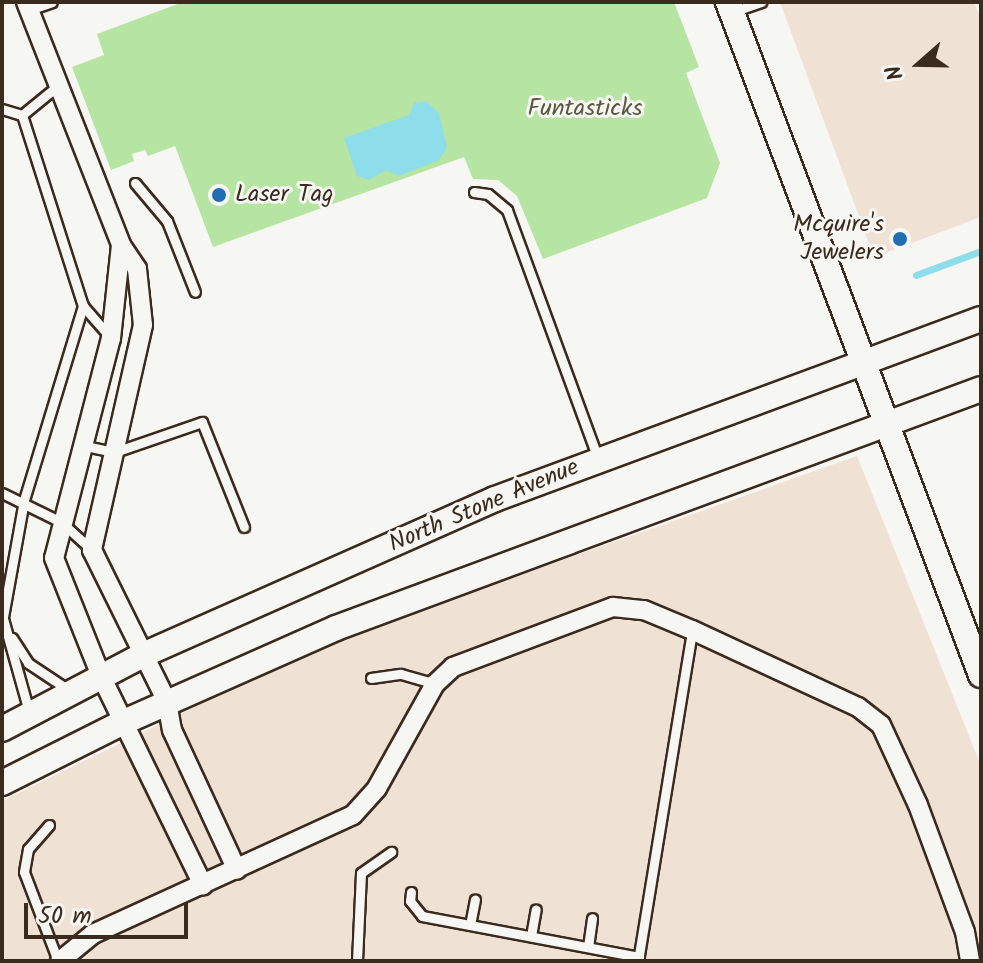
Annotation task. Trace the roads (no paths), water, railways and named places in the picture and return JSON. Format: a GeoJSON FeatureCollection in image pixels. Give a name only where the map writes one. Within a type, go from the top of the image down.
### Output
{"type":"FeatureCollection","features":[{"type":"Feature","properties":{"kind":"main road"},"geometry":{"type":"LineString","coordinates":[[730,7],[981,675]]}},
{"type":"Feature","properties":{"kind":"main road","name":"North Stone Avenue"},"geometry":{"type":"LineString","coordinates":[[2,729],[143,655],[598,458],[981,319]]}},
{"type":"Feature","properties":{"kind":"main road"},"geometry":{"type":"LineString","coordinates":[[2,783],[167,702],[407,600],[981,389]]}},
{"type":"Feature","properties":{"kind":"street"},"geometry":{"type":"LineString","coordinates":[[28,6],[121,245],[137,269],[143,325],[92,550],[167,702],[172,730],[237,870]]}},
{"type":"Feature","properties":{"kind":"street"},"geometry":{"type":"LineString","coordinates":[[121,245],[111,338],[54,558],[101,676],[203,885]]}},
{"type":"Feature","properties":{"kind":"street"},"geometry":{"type":"LineString","coordinates":[[59,961],[93,934],[337,825],[366,802],[435,684],[464,660],[596,610],[629,607],[692,630],[858,707],[881,725],[918,805],[965,932],[970,961]]}},
{"type":"Feature","properties":{"kind":"lane"},"geometry":{"type":"LineString","coordinates":[[28,6],[52,2]]}},
{"type":"Feature","properties":{"kind":"lane"},"geometry":{"type":"LineString","coordinates":[[730,7],[761,2]]}},
{"type":"Feature","properties":{"kind":"lane"},"geometry":{"type":"LineString","coordinates":[[22,115],[60,84]]}},
{"type":"Feature","properties":{"kind":"lane"},"geometry":{"type":"LineString","coordinates":[[2,109],[22,115]]}},
{"type":"Feature","properties":{"kind":"lane"},"geometry":{"type":"LineString","coordinates":[[22,115],[83,306],[111,338]]}},
{"type":"Feature","properties":{"kind":"lane"},"geometry":{"type":"LineString","coordinates":[[135,183],[167,221],[195,292]]}},
{"type":"Feature","properties":{"kind":"lane"},"geometry":{"type":"LineString","coordinates":[[474,192],[488,194],[507,210],[598,458]]}},
{"type":"Feature","properties":{"kind":"lane"},"geometry":{"type":"LineString","coordinates":[[29,714],[2,616],[24,500],[83,306]]}},
{"type":"Feature","properties":{"kind":"lane"},"geometry":{"type":"LineString","coordinates":[[81,445],[115,452],[202,422],[244,527]]}},
{"type":"Feature","properties":{"kind":"lane"},"geometry":{"type":"LineString","coordinates":[[2,493],[24,500],[61,522],[92,550]]}},
{"type":"Feature","properties":{"kind":"lane"},"geometry":{"type":"LineString","coordinates":[[6,628],[28,663],[58,688],[74,690]]}},
{"type":"Feature","properties":{"kind":"lane"},"geometry":{"type":"LineString","coordinates":[[411,892],[410,901],[422,916],[638,959],[692,630]]}},
{"type":"Feature","properties":{"kind":"lane"},"geometry":{"type":"LineString","coordinates":[[371,678],[401,674],[435,684]]}},
{"type":"Feature","properties":{"kind":"lane"},"geometry":{"type":"LineString","coordinates":[[49,825],[28,849],[24,872],[29,896],[59,961]]}},
{"type":"Feature","properties":{"kind":"lane"},"geometry":{"type":"LineString","coordinates":[[357,961],[361,873],[391,852]]}},
{"type":"Feature","properties":{"kind":"lane"},"geometry":{"type":"LineString","coordinates":[[470,925],[475,899]]}},
{"type":"Feature","properties":{"kind":"lane"},"geometry":{"type":"LineString","coordinates":[[531,936],[536,909]]}},
{"type":"Feature","properties":{"kind":"lane"},"geometry":{"type":"LineString","coordinates":[[588,947],[592,918]]}},
{"type":"Feature","properties":{"kind":"water"},"geometry":{"type":"Polygon","coordinates":[[[426,101],[439,113],[447,147],[439,160],[399,176],[386,170],[369,180],[357,176],[344,138],[409,115],[414,103],[426,101]]]}},
{"type":"Feature","properties":{"kind":"waterway"},"geometry":{"type":"LineString","coordinates":[[916,275],[981,251]]}},
{"type":"Feature","properties":{"kind":"place","name":"Laser Tag"},"geometry":{"type":"Point","coordinates":[219,195]}},
{"type":"Feature","properties":{"kind":"place","name":"Mcquire's Jewelers"},"geometry":{"type":"Point","coordinates":[900,239]}},
{"type":"Feature","properties":{"kind":"park label","name":"Funtasticks"},"geometry":{"type":"Point","coordinates":[585,109]}}]}
